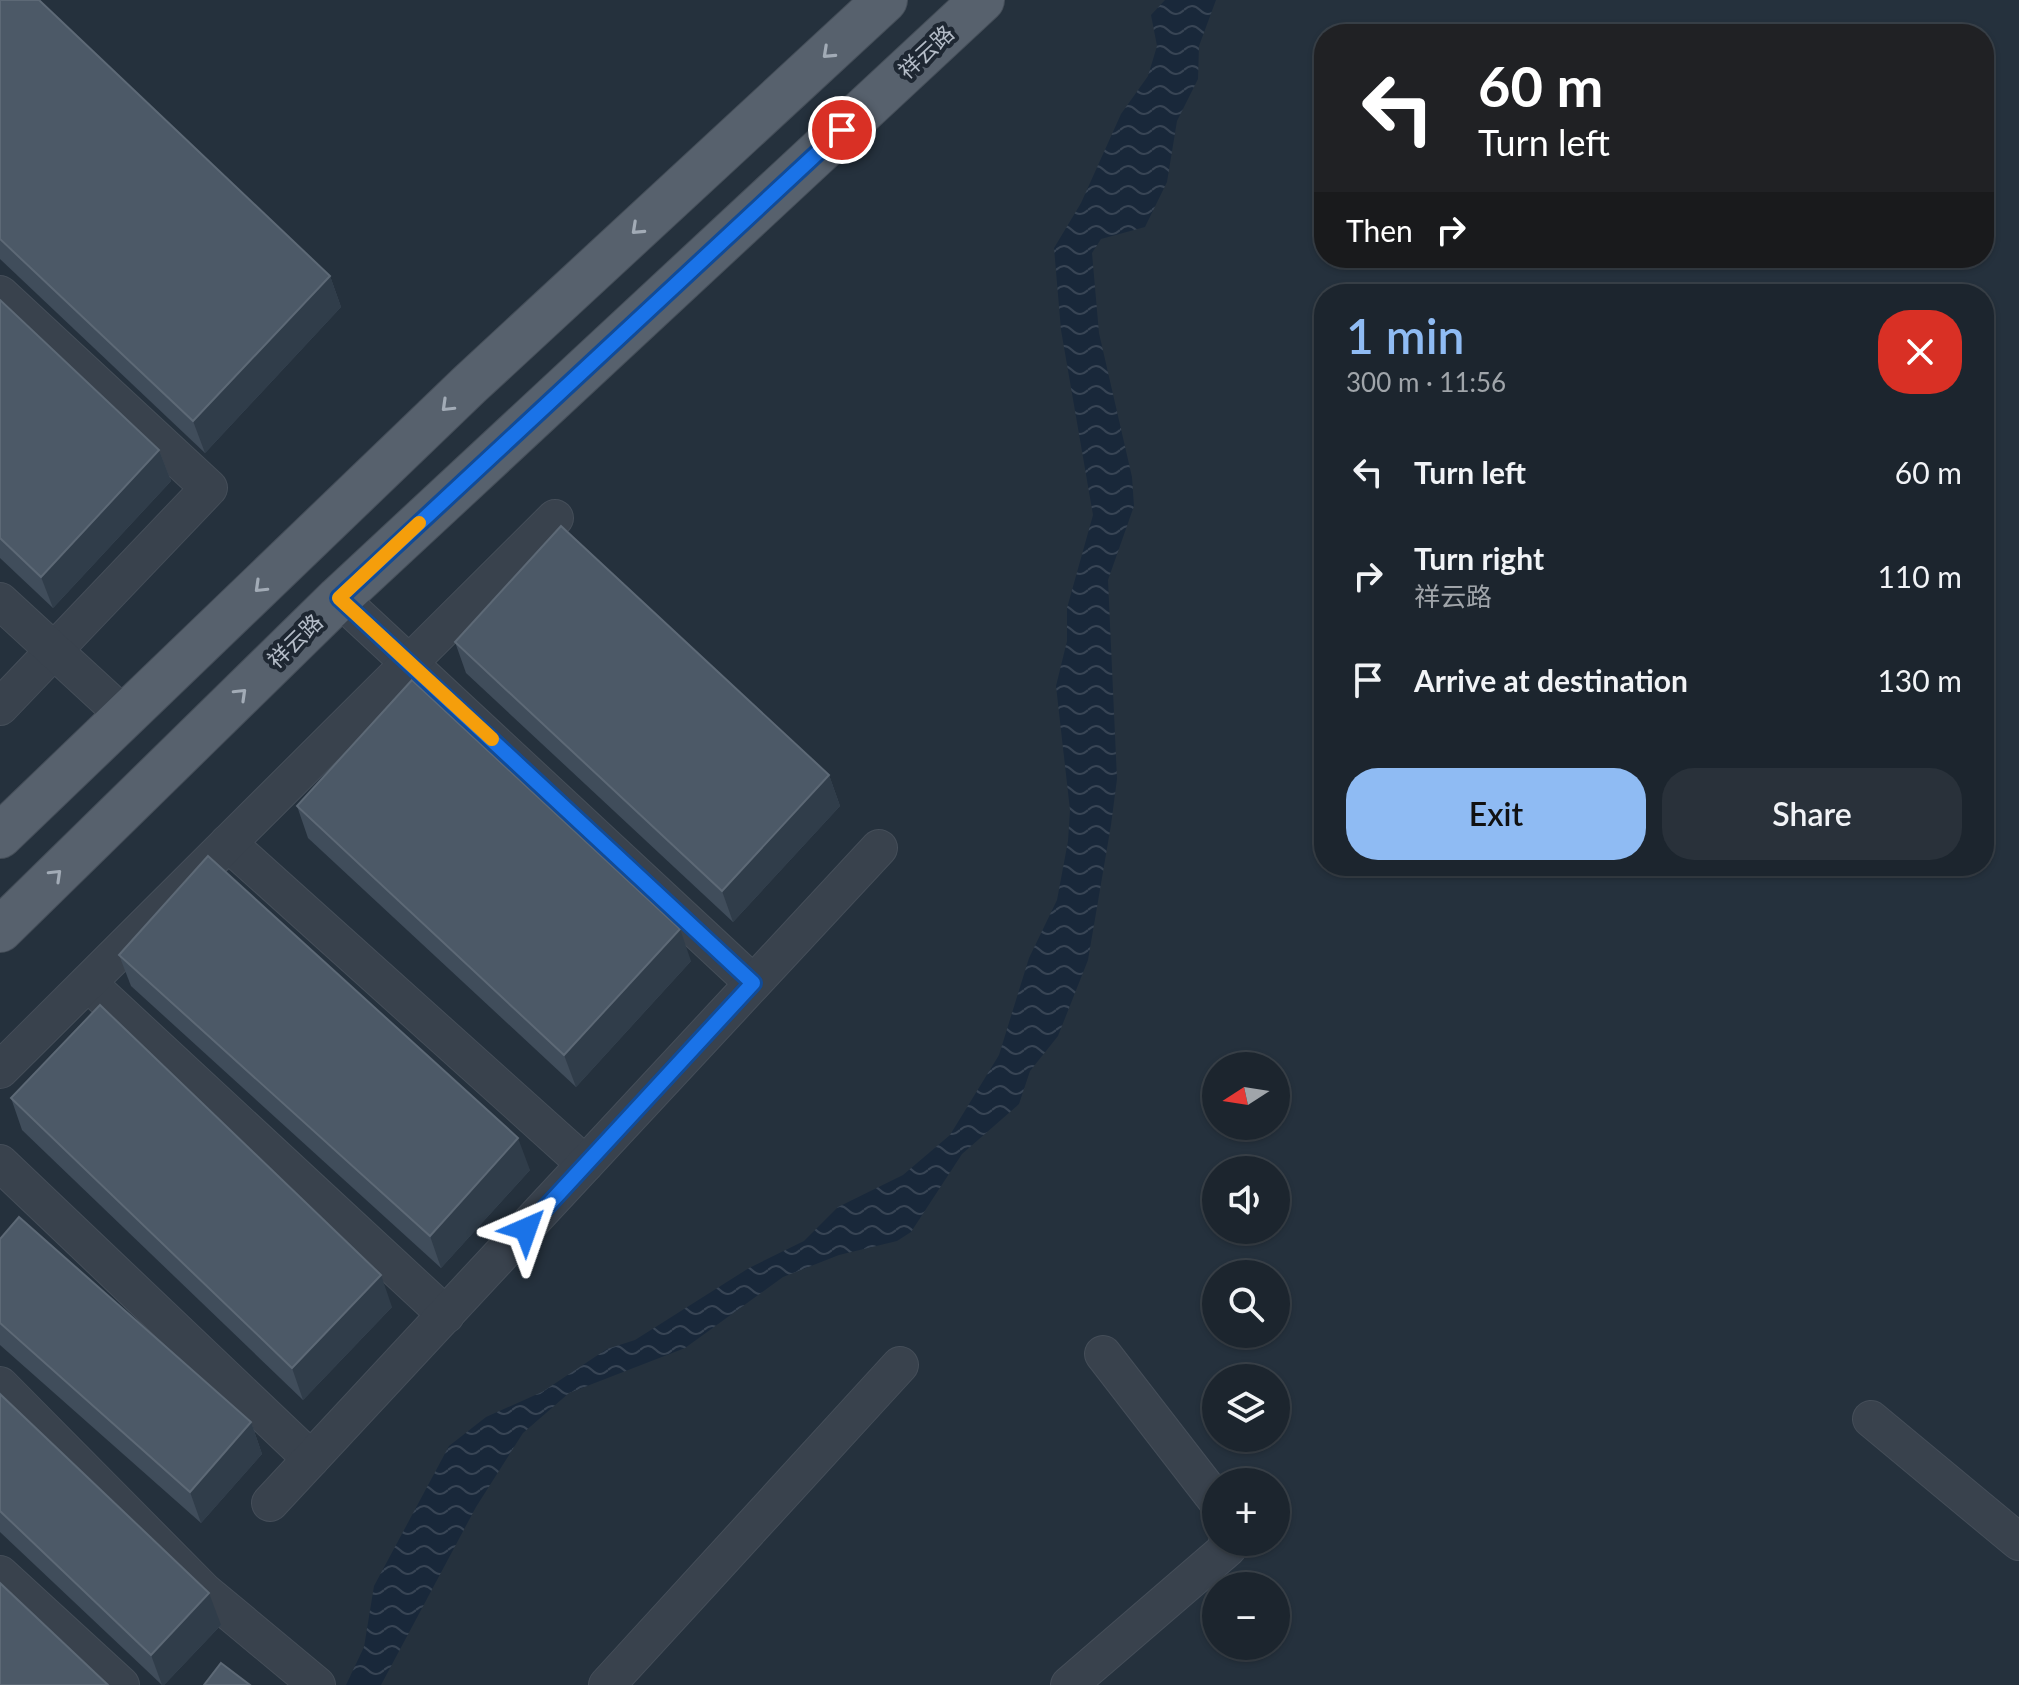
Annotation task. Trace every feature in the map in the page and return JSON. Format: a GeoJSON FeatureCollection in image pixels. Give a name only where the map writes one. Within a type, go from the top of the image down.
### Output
{"type":"FeatureCollection","features":[{"type":"Feature","properties":{"kind":"main road"},"geometry":{"type":"LineString","coordinates":[[0,836],[469,385],[885,0]]}},
{"type":"Feature","properties":{"kind":"main road","name":"祥云路"},"geometry":{"type":"LineString","coordinates":[[0,930],[339,598],[982,0]]}},
{"type":"Feature","properties":{"kind":"street"},"geometry":{"type":"LineString","coordinates":[[0,294],[209,488],[0,707]]}},
{"type":"Feature","properties":{"kind":"street"},"geometry":{"type":"LineString","coordinates":[[0,1070],[555,518]]}},
{"type":"Feature","properties":{"kind":"street"},"geometry":{"type":"LineString","coordinates":[[339,598],[753,983]]}},
{"type":"Feature","properties":{"kind":"street"},"geometry":{"type":"LineString","coordinates":[[0,601],[126,717]]}},
{"type":"Feature","properties":{"kind":"street"},"geometry":{"type":"LineString","coordinates":[[228,843],[585,1164]]}},
{"type":"Feature","properties":{"kind":"street"},"geometry":{"type":"LineString","coordinates":[[270,1503],[879,848]]}},
{"type":"Feature","properties":{"kind":"street"},"geometry":{"type":"LineString","coordinates":[[88,983],[446,1315]]}},
{"type":"Feature","properties":{"kind":"street"},"geometry":{"type":"LineString","coordinates":[[0,1163],[311,1459]]}},
{"type":"Feature","properties":{"kind":"street"},"geometry":{"type":"LineString","coordinates":[[1103,1354],[1202,1482]]}},
{"type":"Feature","properties":{"kind":"street"},"geometry":{"type":"LineString","coordinates":[[607,1685],[900,1365]]}},
{"type":"Feature","properties":{"kind":"street"},"geometry":{"type":"LineString","coordinates":[[0,1385],[204,1591],[317,1685]]}},
{"type":"Feature","properties":{"kind":"street"},"geometry":{"type":"LineString","coordinates":[[1871,1419],[2019,1542]]}},
{"type":"Feature","properties":{"kind":"street"},"geometry":{"type":"LineString","coordinates":[[1069,1685],[1219,1556]]}},
{"type":"Feature","properties":{"kind":"street"},"geometry":{"type":"LineString","coordinates":[[0,1574],[121,1685]]}},
{"type":"Feature","properties":{"kind":"water"},"geometry":{"type":"Polygon","coordinates":[[[1165,0],[1216,0],[1199,46],[1198,79],[1177,121],[1167,182],[1145,227],[1101,239],[1092,253],[1099,333],[1132,477],[1134,506],[1108,580],[1117,779],[1111,825],[1088,960],[1058,1036],[1030,1071],[1019,1104],[962,1154],[911,1232],[897,1241],[839,1255],[783,1277],[685,1348],[569,1393],[523,1433],[476,1507],[381,1685],[346,1685],[364,1647],[374,1586],[449,1446],[486,1417],[542,1392],[607,1349],[635,1340],[749,1268],[804,1241],[838,1207],[903,1175],[950,1135],[999,1055],[1029,958],[1057,900],[1068,841],[1070,810],[1056,686],[1067,641],[1067,608],[1093,515],[1061,330],[1054,248],[1081,203],[1121,114],[1148,76],[1157,46],[1151,15],[1165,0]]]}},
{"type":"Feature","properties":{"kind":"building"},"geometry":{"type":"Polygon","coordinates":[[[0,0],[39,0],[330,276],[193,421],[0,239],[0,0]]]}},
{"type":"Feature","properties":{"kind":"building"},"geometry":{"type":"Polygon","coordinates":[[[0,300],[159,450],[41,577],[0,538],[0,300]]]}},
{"type":"Feature","properties":{"kind":"building"},"geometry":{"type":"Polygon","coordinates":[[[561,526],[829,775],[722,891],[455,642],[561,526]]]}},
{"type":"Feature","properties":{"kind":"building"},"geometry":{"type":"Polygon","coordinates":[[[412,680],[680,929],[564,1055],[297,806],[412,680]]]}},
{"type":"Feature","properties":{"kind":"building"},"geometry":{"type":"Polygon","coordinates":[[[208,856],[518,1138],[430,1236],[119,955],[208,856]]]}},
{"type":"Feature","properties":{"kind":"building"},"geometry":{"type":"Polygon","coordinates":[[[100,1005],[381,1275],[292,1368],[11,1098],[100,1005]]]}},
{"type":"Feature","properties":{"kind":"building"},"geometry":{"type":"Polygon","coordinates":[[[19,1217],[251,1422],[190,1492],[0,1323],[0,1239],[19,1217]]]}},
{"type":"Feature","properties":{"kind":"building"},"geometry":{"type":"Polygon","coordinates":[[[0,1394],[209,1593],[151,1655],[0,1511],[0,1394]]]}},
{"type":"Feature","properties":{"kind":"building"},"geometry":{"type":"Polygon","coordinates":[[[0,1583],[108,1685],[0,1685],[0,1583]]]}},
{"type":"Feature","properties":{"kind":"building"},"geometry":{"type":"Polygon","coordinates":[[[221,1663],[250,1685],[204,1685],[221,1663]]]}},
{"type":"Feature","properties":{"kind":"slow traffic"},"geometry":{"type":"LineString","coordinates":[[419,523],[339,598],[492,739]]}},
{"type":"Feature","properties":{"kind":"route"},"geometry":{"type":"LineString","coordinates":[[526,1229],[753,983],[339,598],[842,130]]}}]}
